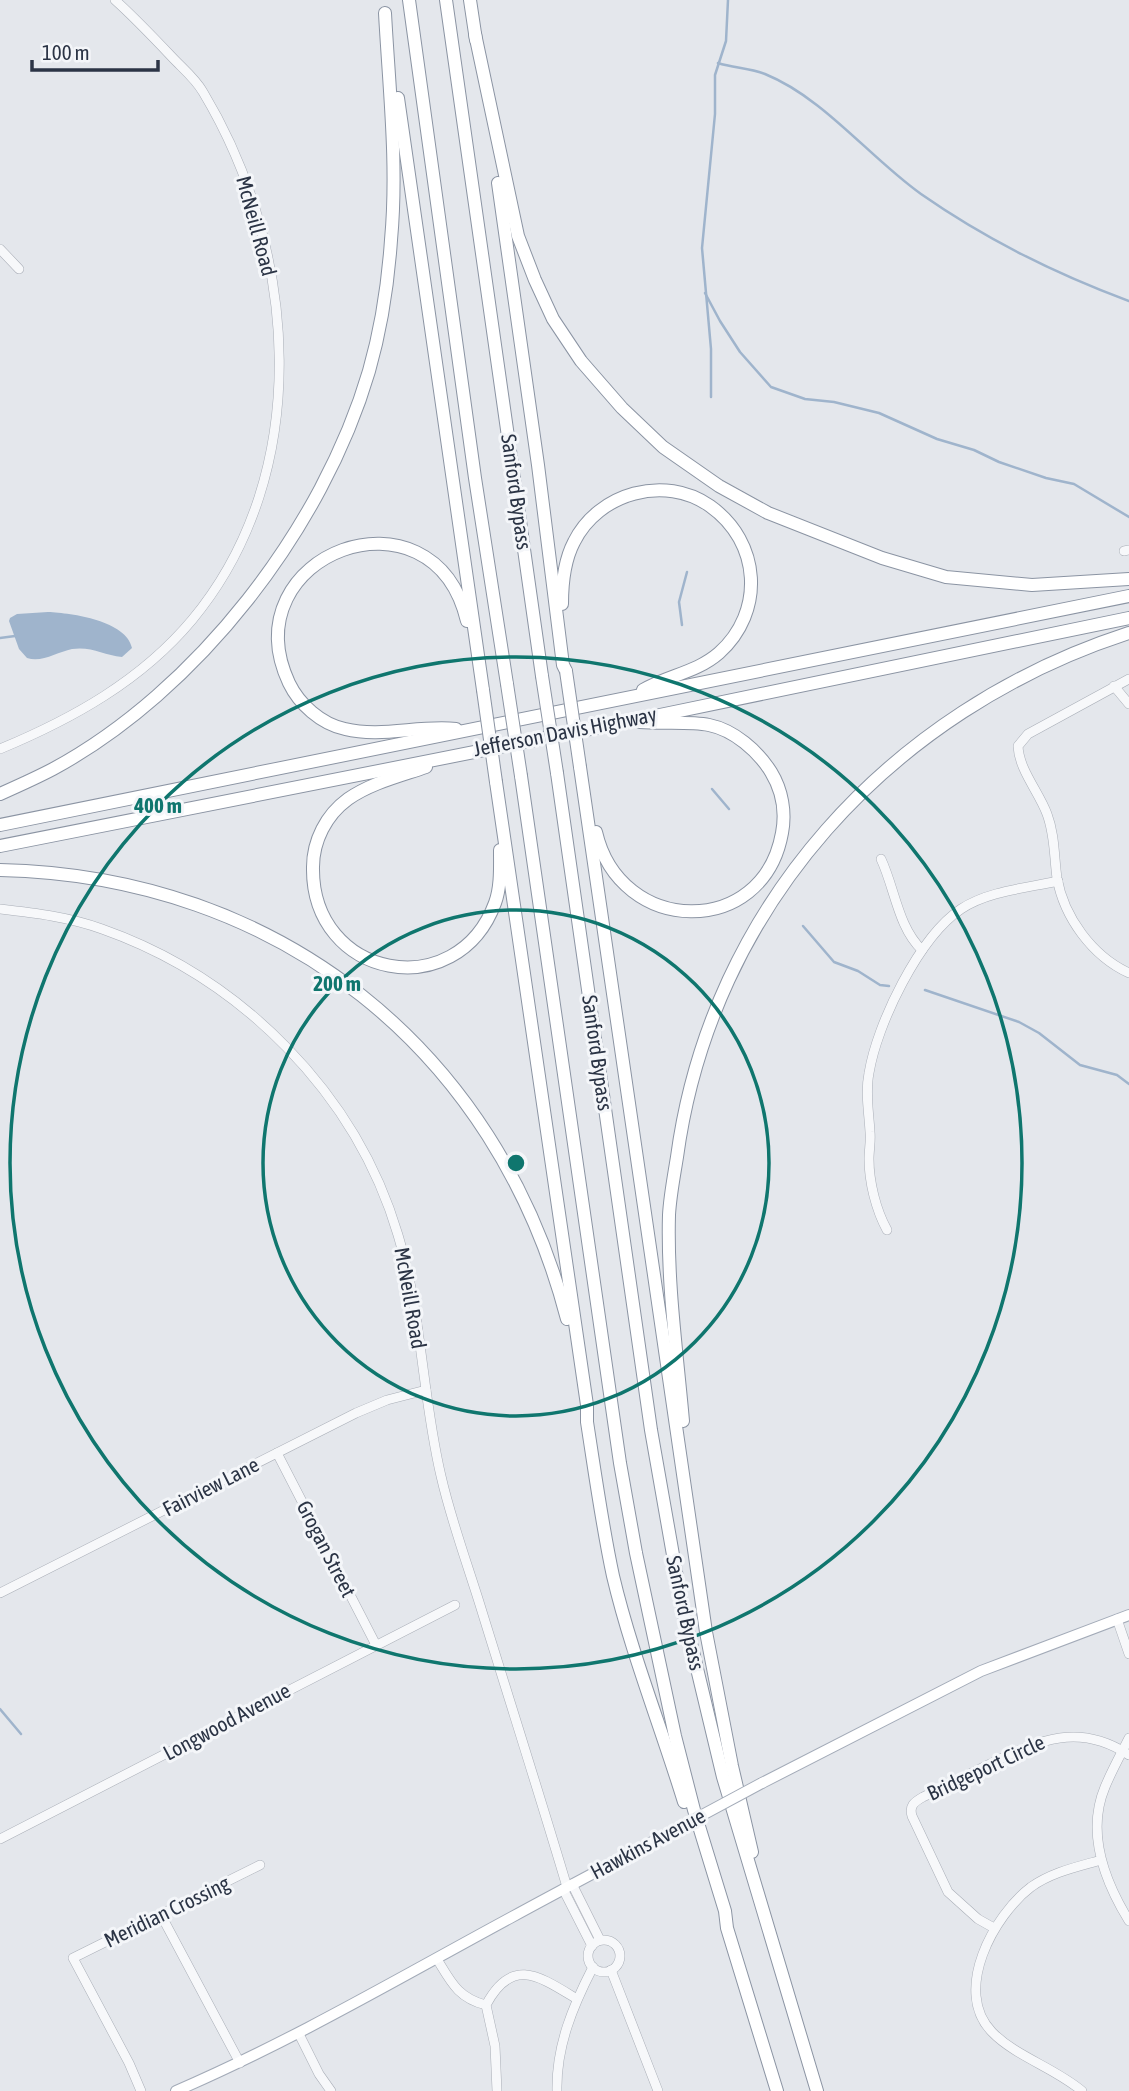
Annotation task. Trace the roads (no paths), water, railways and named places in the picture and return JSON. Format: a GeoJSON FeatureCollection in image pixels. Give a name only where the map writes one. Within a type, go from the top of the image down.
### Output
{"type":"FeatureCollection","features":[{"type":"Feature","properties":{"kind":"highway","name":"Sanford Bypass"},"geometry":{"type":"LineString","coordinates":[[409,0],[475,478],[521,776],[614,1423],[636,1553],[675,1736],[694,1810],[777,2091]]}},
{"type":"Feature","properties":{"kind":"highway","name":"Sanford Bypass"},"geometry":{"type":"LineString","coordinates":[[446,0],[651,1430],[669,1537],[682,1606],[723,1777],[817,2091]]}},
{"type":"Feature","properties":{"kind":"highway"},"geometry":{"type":"LineString","coordinates":[[470,0],[706,1632],[732,1766],[782,1978]]}},
{"type":"Feature","properties":{"kind":"highway"},"geometry":{"type":"LineString","coordinates":[[384,6],[587,1405],[587,1422]]}},
{"type":"Feature","properties":{"kind":"highway"},"geometry":{"type":"LineString","coordinates":[[0,794],[53,769],[104,737],[147,703],[202,653],[274,566],[321,487],[355,410],[369,370],[387,281],[392,238],[393,135],[384,6]]}},
{"type":"Feature","properties":{"kind":"highway"},"geometry":{"type":"LineString","coordinates":[[475,34],[518,236],[535,280],[554,319],[581,361],[622,408],[663,447],[719,486],[768,513],[881,558],[946,577],[1032,585],[1129,579]]}},
{"type":"Feature","properties":{"kind":"highway"},"geometry":{"type":"LineString","coordinates":[[565,668],[562,585],[566,559],[583,526],[616,499],[636,492],[653,489],[684,493],[710,506],[730,525],[743,549],[753,581],[747,614],[735,636],[700,666],[683,675],[652,684],[630,697]]}},
{"type":"Feature","properties":{"kind":"highway"},"geometry":{"type":"LineString","coordinates":[[467,731],[434,727],[387,732],[359,731],[344,729],[314,714],[296,696],[284,668],[279,639],[286,602],[304,574],[320,560],[340,549],[360,544],[387,544],[407,549],[429,561],[452,584],[464,612],[483,690]]}},
{"type":"Feature","properties":{"kind":"highway","name":"Jefferson Davis Highway"},"geometry":{"type":"LineString","coordinates":[[0,825],[1129,596]]}},
{"type":"Feature","properties":{"kind":"highway","name":"Jefferson Davis Highway"},"geometry":{"type":"LineString","coordinates":[[0,846],[631,721],[1129,618]]}},
{"type":"Feature","properties":{"kind":"highway"},"geometry":{"type":"LineString","coordinates":[[687,1502],[689,1487],[671,1288],[669,1214],[683,1114],[702,1044],[727,982],[781,886],[837,817],[901,756],[976,702],[1080,649],[1129,633]]}},
{"type":"Feature","properties":{"kind":"highway"},"geometry":{"type":"LineString","coordinates":[[580,767],[599,843],[611,870],[638,897],[670,909],[699,911],[727,905],[742,897],[766,874],[775,859],[784,824],[783,804],[777,782],[751,747],[709,724],[631,721]]}},
{"type":"Feature","properties":{"kind":"highway"},"geometry":{"type":"LineString","coordinates":[[449,756],[368,787],[346,800],[320,832],[313,857],[313,887],[322,916],[336,938],[356,954],[380,964],[423,967],[446,959],[466,946],[483,926],[495,902],[500,874],[497,786]]}},
{"type":"Feature","properties":{"kind":"highway"},"geometry":{"type":"LineString","coordinates":[[0,870],[104,879],[136,886],[200,904],[268,935],[320,965],[366,999],[426,1055],[486,1131],[517,1185],[543,1243],[561,1298],[570,1330],[598,1494],[620,1599],[718,1910],[727,1928]]}},
{"type":"Feature","properties":{"kind":"main road","name":"Hawkins Avenue"},"geometry":{"type":"LineString","coordinates":[[176,2091],[299,2034],[762,1783],[981,1671],[1129,1615]]}},
{"type":"Feature","properties":{"kind":"street","name":"McNeill Road"},"geometry":{"type":"LineString","coordinates":[[0,749],[87,708],[131,678],[193,620],[231,562],[256,509],[272,453],[280,389],[277,317],[264,239],[251,191],[202,90],[187,71],[115,0]]}},
{"type":"Feature","properties":{"kind":"street"},"geometry":{"type":"LineString","coordinates":[[0,249],[19,269]]}},
{"type":"Feature","properties":{"kind":"street"},"geometry":{"type":"LineString","coordinates":[[1129,679],[1028,734],[1018,746],[1019,757],[1048,817],[1054,837],[1058,881],[1066,908],[1084,936],[1099,952],[1129,973]]}},
{"type":"Feature","properties":{"kind":"street"},"geometry":{"type":"LineString","coordinates":[[1114,686],[1129,704]]}},
{"type":"Feature","properties":{"kind":"street"},"geometry":{"type":"LineString","coordinates":[[881,859],[906,927],[922,950]]}},
{"type":"Feature","properties":{"kind":"street"},"geometry":{"type":"LineString","coordinates":[[887,1230],[879,1216],[869,1161],[869,1074],[883,1028],[922,950],[945,922],[960,909],[976,901],[1058,881]]}},
{"type":"Feature","properties":{"kind":"street","name":"McNeill Road"},"geometry":{"type":"LineString","coordinates":[[0,909],[45,914],[101,929],[150,949],[198,975],[271,1030],[321,1086],[347,1123],[385,1196],[398,1234],[412,1292],[441,1477],[567,1887],[596,1943]]}},
{"type":"Feature","properties":{"kind":"street","name":"Fairview Lane"},"geometry":{"type":"LineString","coordinates":[[0,1593],[356,1413],[387,1400],[426,1390]]}},
{"type":"Feature","properties":{"kind":"street","name":"Grogan Street"},"geometry":{"type":"LineString","coordinates":[[277,1453],[376,1645]]}},
{"type":"Feature","properties":{"kind":"street","name":"Longwood Avenue"},"geometry":{"type":"LineString","coordinates":[[0,1839],[455,1605]]}},
{"type":"Feature","properties":{"kind":"street"},"geometry":{"type":"LineString","coordinates":[[1117,1619],[1129,1654]]}},
{"type":"Feature","properties":{"kind":"street","name":"Bridgeport Circle"},"geometry":{"type":"LineString","coordinates":[[994,1928],[978,1919],[948,1892],[912,1816],[912,1804],[1026,1746],[1045,1740],[1078,1737],[1104,1742],[1126,1753]]}},
{"type":"Feature","properties":{"kind":"street"},"geometry":{"type":"LineString","coordinates":[[1129,1738],[1126,1753],[1104,1789],[1099,1809],[1098,1835],[1101,1860],[1112,1890],[1129,1921]]}},
{"type":"Feature","properties":{"kind":"street"},"geometry":{"type":"LineString","coordinates":[[1082,2091],[1064,2076],[1004,2043],[990,2031],[982,2017],[977,1999],[978,1972],[985,1946],[994,1928],[1030,1888],[1046,1877],[1101,1860]]}},
{"type":"Feature","properties":{"kind":"street","name":"Meridian Crossing"},"geometry":{"type":"LineString","coordinates":[[141,2091],[73,1958],[260,1865]]}},
{"type":"Feature","properties":{"kind":"street"},"geometry":{"type":"LineString","coordinates":[[161,1915],[240,2063]]}},
{"type":"Feature","properties":{"kind":"street"},"geometry":{"type":"LineString","coordinates":[[611,1941],[620,1952],[619,1962],[611,1970],[602,1972],[593,1967],[588,1957],[596,1943],[611,1941]]}},
{"type":"Feature","properties":{"kind":"street"},"geometry":{"type":"LineString","coordinates":[[437,1959],[462,1995],[486,2005]]}},
{"type":"Feature","properties":{"kind":"street"},"geometry":{"type":"LineString","coordinates":[[557,2091],[556,2067],[564,2034],[576,1999],[593,1967]]}},
{"type":"Feature","properties":{"kind":"street"},"geometry":{"type":"LineString","coordinates":[[611,1970],[658,2091]]}},
{"type":"Feature","properties":{"kind":"street"},"geometry":{"type":"LineString","coordinates":[[497,2091],[495,2046],[486,2005],[501,1982],[519,1973],[530,1975],[576,1999]]}},
{"type":"Feature","properties":{"kind":"street"},"geometry":{"type":"LineString","coordinates":[[299,2034],[319,2074],[331,2091]]}},
{"type":"Feature","properties":{"kind":"water"},"geometry":{"type":"Polygon","coordinates":[[[17,614],[71,614],[110,625],[128,639],[132,648],[122,657],[79,648],[44,658],[27,658],[19,649],[10,618],[17,614]]]}},
{"type":"Feature","properties":{"kind":"waterway"},"geometry":{"type":"LineString","coordinates":[[711,397],[711,349],[702,248],[715,114],[715,75],[726,41],[728,0]]}},
{"type":"Feature","properties":{"kind":"waterway"},"geometry":{"type":"LineString","coordinates":[[718,63],[760,72],[787,85],[827,113],[902,179],[945,210],[1021,254],[1129,301]]}},
{"type":"Feature","properties":{"kind":"waterway"},"geometry":{"type":"LineString","coordinates":[[705,293],[740,352],[771,387],[805,399],[834,402],[879,413],[937,439],[974,450],[999,462],[1046,478],[1074,484],[1129,517]]}},
{"type":"Feature","properties":{"kind":"waterway"},"geometry":{"type":"LineString","coordinates":[[682,625],[679,602],[687,572]]}},
{"type":"Feature","properties":{"kind":"waterway"},"geometry":{"type":"LineString","coordinates":[[0,638],[15,636]]}},
{"type":"Feature","properties":{"kind":"waterway"},"geometry":{"type":"LineString","coordinates":[[712,789],[729,809]]}},
{"type":"Feature","properties":{"kind":"waterway"},"geometry":{"type":"LineString","coordinates":[[803,926],[834,962],[858,971],[880,985],[889,986]]}},
{"type":"Feature","properties":{"kind":"waterway"},"geometry":{"type":"LineString","coordinates":[[925,990],[1019,1022],[1039,1033],[1080,1065],[1117,1075],[1129,1084]]}},
{"type":"Feature","properties":{"kind":"waterway"},"geometry":{"type":"LineString","coordinates":[[0,1709],[21,1734]]}}]}
